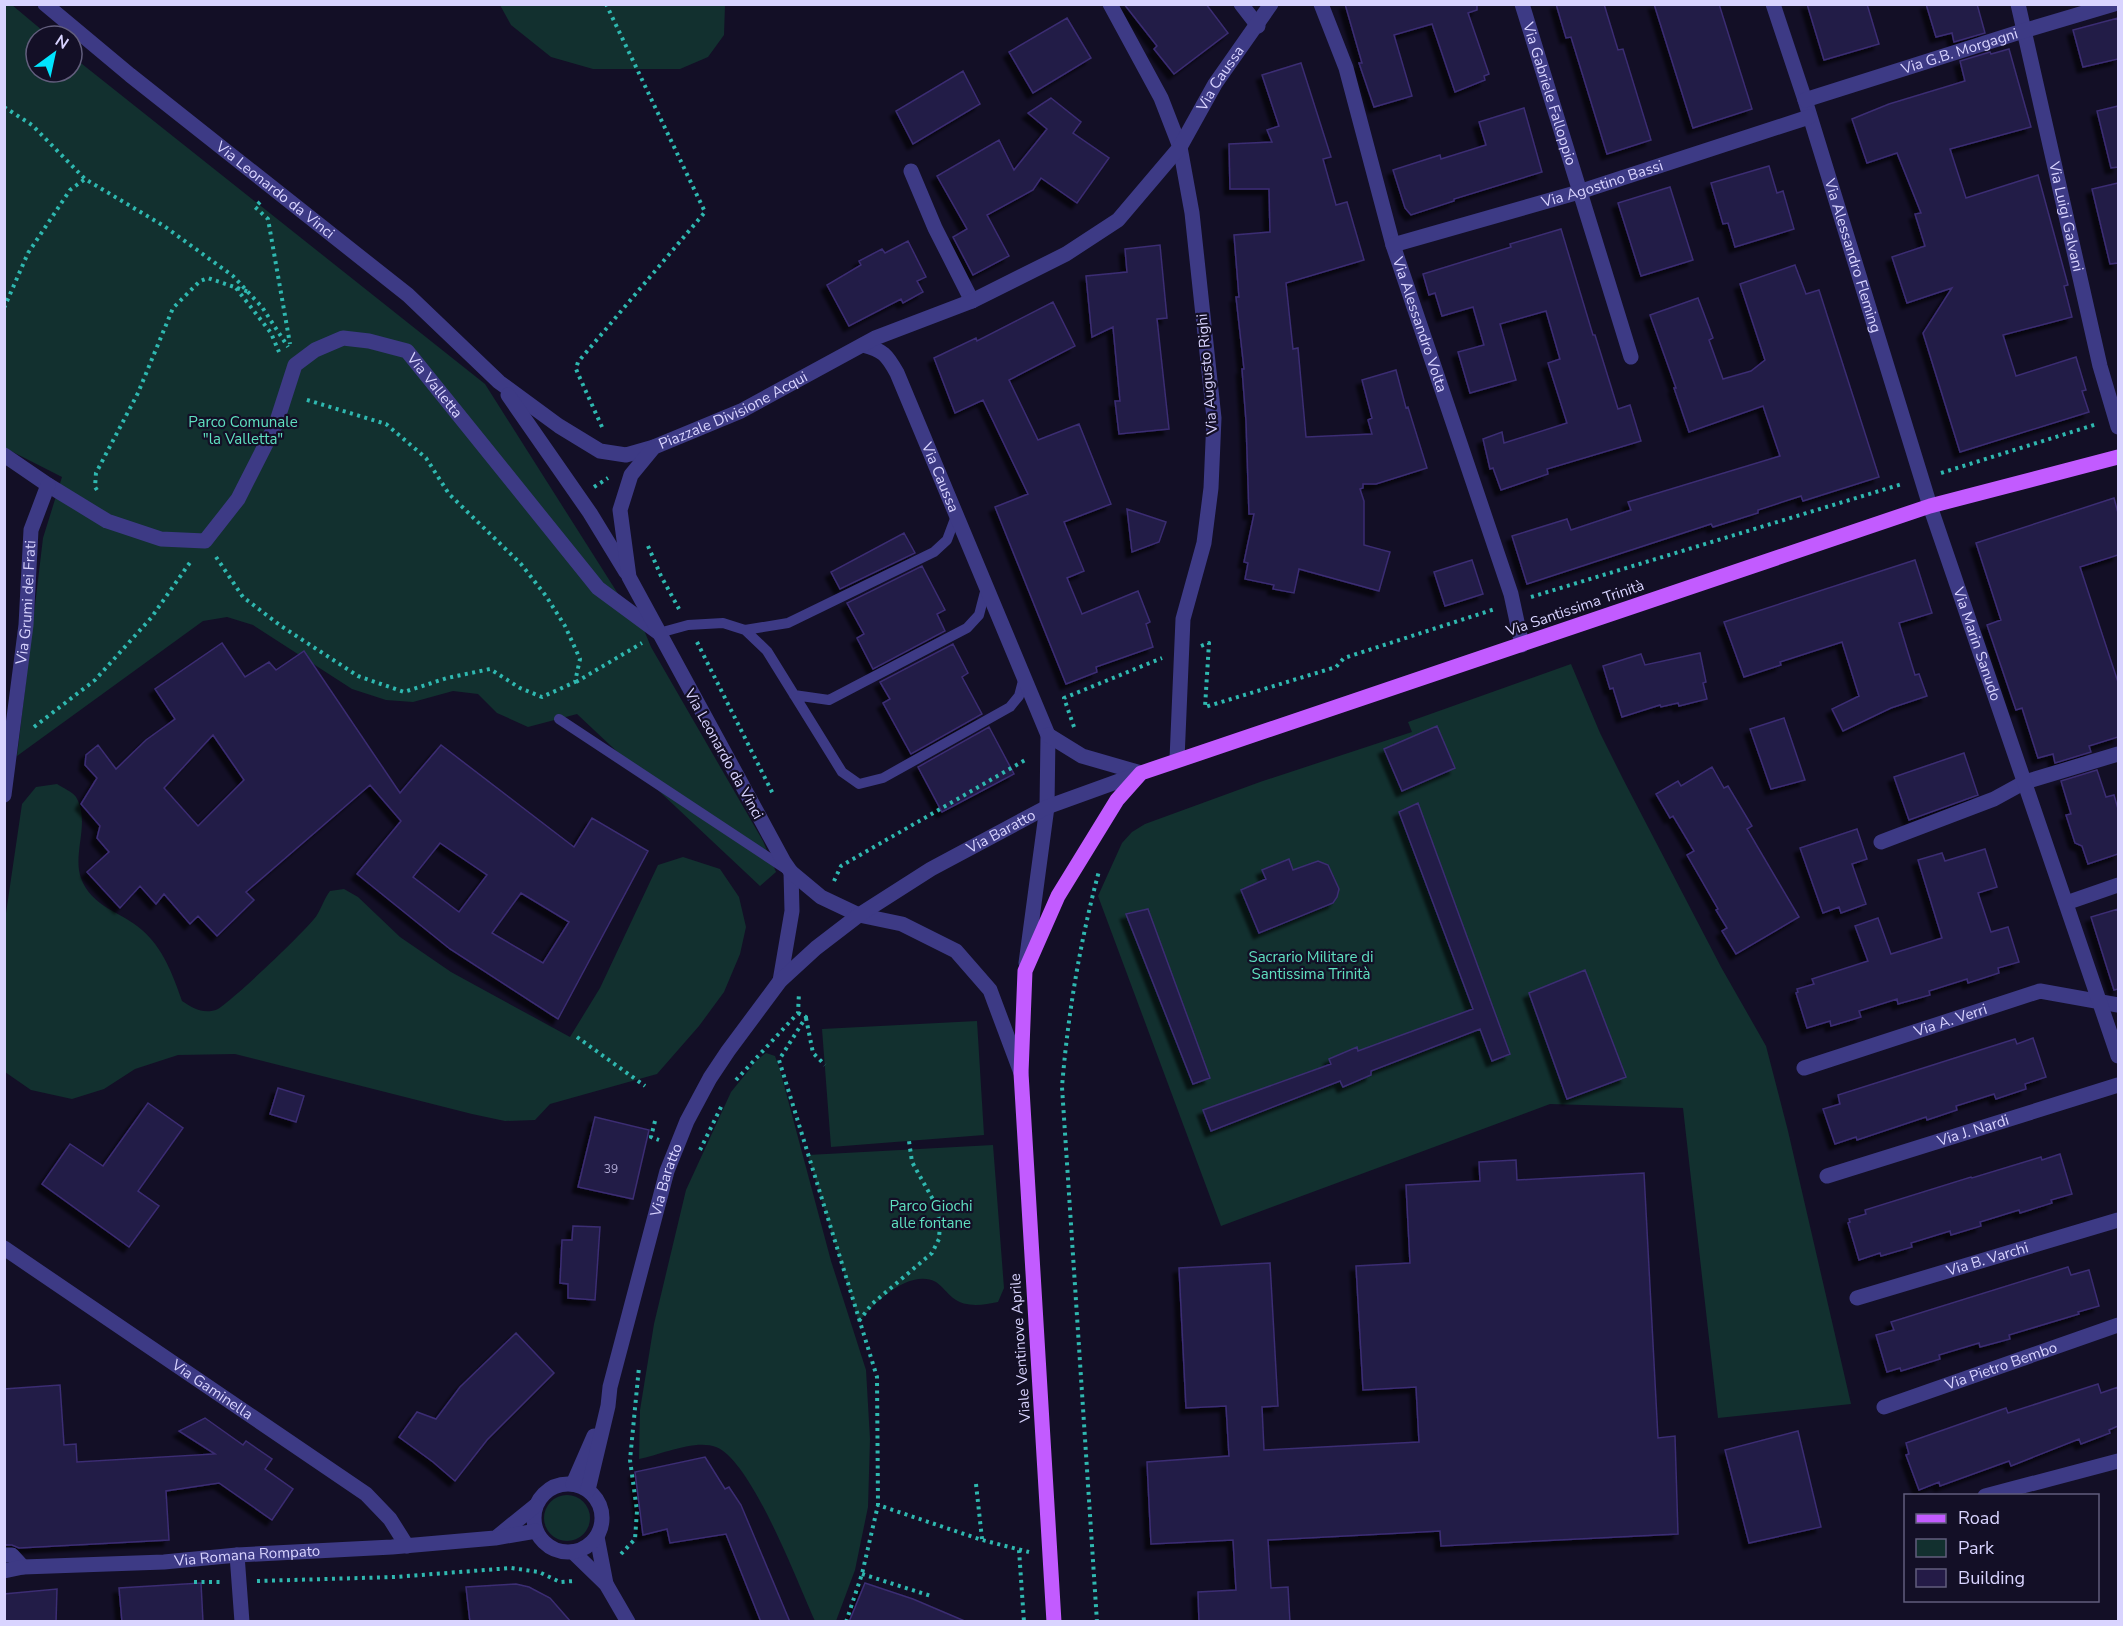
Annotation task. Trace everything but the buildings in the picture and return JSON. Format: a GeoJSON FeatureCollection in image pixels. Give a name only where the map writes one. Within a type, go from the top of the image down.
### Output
{"type":"FeatureCollection","features":[{"type":"Feature","properties":{"kind":"main road","name":"Via Santissima Trinità"},"geometry":{"type":"LineString","coordinates":[[1141,772],[1930,506],[2118,458]]}},
{"type":"Feature","properties":{"kind":"main road","name":"Viale Ventinove Aprile"},"geometry":{"type":"LineString","coordinates":[[1054,1622],[1021,1073],[1025,971],[1063,886],[1117,800],[1141,772]]}},
{"type":"Feature","properties":{"kind":"street","name":"Via Leonardo da Vinci"},"geometry":{"type":"LineString","coordinates":[[45,4],[130,75],[408,295],[500,382],[559,426],[600,451],[626,455],[654,447]]}},
{"type":"Feature","properties":{"kind":"street","name":"Via Augusto Righi"},"geometry":{"type":"LineString","coordinates":[[1110,4],[1161,99],[1180,147],[1192,213],[1214,418],[1211,488],[1204,543],[1183,620],[1177,759]]}},
{"type":"Feature","properties":{"kind":"street"},"geometry":{"type":"LineString","coordinates":[[1241,4],[1258,26]]}},
{"type":"Feature","properties":{"kind":"street","name":"Via Caussa"},"geometry":{"type":"LineString","coordinates":[[863,345],[903,326],[972,301],[1066,254],[1118,220],[1180,147],[1215,84],[1258,26],[1271,4]]}},
{"type":"Feature","properties":{"kind":"street","name":"Via Alessandro Volta"},"geometry":{"type":"LineString","coordinates":[[1321,4],[1346,68],[1393,245],[1513,603],[1522,645]]}},
{"type":"Feature","properties":{"kind":"street","name":"Via Gabriele Falloppio"},"geometry":{"type":"LineString","coordinates":[[1522,4],[1631,357]]}},
{"type":"Feature","properties":{"kind":"street","name":"Via Alessandro Fleming"},"geometry":{"type":"LineString","coordinates":[[1773,4],[1805,99],[1930,506]]}},
{"type":"Feature","properties":{"kind":"street","name":"Via Luigi Galvani"},"geometry":{"type":"LineString","coordinates":[[2018,4],[2100,366],[2117,422]]}},
{"type":"Feature","properties":{"kind":"street","name":"Via G.B. Morgagni"},"geometry":{"type":"LineString","coordinates":[[1805,99],[2023,30],[2114,4]]}},
{"type":"Feature","properties":{"kind":"street","name":"Via Agostino Bassi"},"geometry":{"type":"LineString","coordinates":[[1393,245],[1579,192],[1809,117]]}},
{"type":"Feature","properties":{"kind":"street"},"geometry":{"type":"LineString","coordinates":[[911,171],[935,228],[972,301]]}},
{"type":"Feature","properties":{"kind":"street","name":"Via Valletta"},"geometry":{"type":"LineString","coordinates":[[205,541],[238,499],[276,424],[295,364],[315,350],[342,338],[369,341],[407,351],[598,588],[659,633]]}},
{"type":"Feature","properties":{"kind":"street","name":"Via Caussa"},"geometry":{"type":"LineString","coordinates":[[863,345],[878,349],[889,358],[893,366],[1048,735],[1047,807]]}},
{"type":"Feature","properties":{"kind":"street","name":"Piazzale Divisione Acqui"},"geometry":{"type":"LineString","coordinates":[[659,633],[629,576],[620,510],[631,475],[654,447],[741,411],[863,345]]}},
{"type":"Feature","properties":{"kind":"street","name":"Via Leonardo da Vinci"},"geometry":{"type":"LineString","coordinates":[[500,382],[590,513],[629,576]]}},
{"type":"Feature","properties":{"kind":"street"},"geometry":{"type":"LineString","coordinates":[[4,455],[107,521],[161,539],[205,541]]}},
{"type":"Feature","properties":{"kind":"street","name":"Via Grumi dei Frati"},"geometry":{"type":"LineString","coordinates":[[4,795],[26,625],[31,530],[48,485]]}},
{"type":"Feature","properties":{"kind":"street","name":"Via Marin Sanudo"},"geometry":{"type":"LineString","coordinates":[[1930,506],[2118,1056]]}},
{"type":"Feature","properties":{"kind":"street","name":"Via Leonardo da Vinci"},"geometry":{"type":"LineString","coordinates":[[659,633],[791,872]]}},
{"type":"Feature","properties":{"kind":"street"},"geometry":{"type":"LineString","coordinates":[[1048,735],[1082,756],[1141,772]]}},
{"type":"Feature","properties":{"kind":"street"},"geometry":{"type":"LineString","coordinates":[[1881,842],[1994,799],[2025,782],[2118,754]]}},
{"type":"Feature","properties":{"kind":"street","name":"Via Santissima Trinità"},"geometry":{"type":"LineString","coordinates":[[1047,807],[1141,772]]}},
{"type":"Feature","properties":{"kind":"street","name":"Via Baratto"},"geometry":{"type":"LineString","coordinates":[[588,1491],[608,1406],[610,1387],[667,1172],[687,1121],[710,1078],[728,1051],[780,981],[816,948],[859,915],[931,869],[1047,807]]}},
{"type":"Feature","properties":{"kind":"street","name":"Viale Ventinove Aprile"},"geometry":{"type":"LineString","coordinates":[[1025,971],[1047,807]]}},
{"type":"Feature","properties":{"kind":"street"},"geometry":{"type":"LineString","coordinates":[[791,872],[821,897],[859,915]]}},
{"type":"Feature","properties":{"kind":"street","name":"Via Baratto"},"geometry":{"type":"LineString","coordinates":[[780,981],[792,911],[791,872]]}},
{"type":"Feature","properties":{"kind":"street"},"geometry":{"type":"LineString","coordinates":[[2066,903],[2118,885]]}},
{"type":"Feature","properties":{"kind":"street","name":"Viale Ventinove Aprile"},"geometry":{"type":"LineString","coordinates":[[859,915],[902,924],[956,951],[990,990],[1021,1073]]}},
{"type":"Feature","properties":{"kind":"street","name":"Via A. Verri"},"geometry":{"type":"LineString","coordinates":[[1804,1068],[2040,991],[2118,1005]]}},
{"type":"Feature","properties":{"kind":"street","name":"Via J. Nardi"},"geometry":{"type":"LineString","coordinates":[[1827,1176],[2118,1085]]}},
{"type":"Feature","properties":{"kind":"street","name":"Via B. Varchi"},"geometry":{"type":"LineString","coordinates":[[1857,1298],[2118,1220]]}},
{"type":"Feature","properties":{"kind":"street","name":"Via Gaminella"},"geometry":{"type":"LineString","coordinates":[[4,1248],[366,1494],[390,1519],[407,1546]]}},
{"type":"Feature","properties":{"kind":"street","name":"Via Pietro Bembo"},"geometry":{"type":"LineString","coordinates":[[1884,1407],[2118,1325]]}},
{"type":"Feature","properties":{"kind":"street","name":"Via Baratto"},"geometry":{"type":"LineString","coordinates":[[573,1484],[608,1406]]}},
{"type":"Feature","properties":{"kind":"street"},"geometry":{"type":"LineString","coordinates":[[1993,1494],[2118,1461]]}},
{"type":"Feature","properties":{"kind":"street"},"geometry":{"type":"LineString","coordinates":[[495,1538],[535,1506],[546,1491],[564,1484],[573,1484],[588,1491],[596,1498],[602,1517],[597,1537],[599,1571],[628,1622]]}},
{"type":"Feature","properties":{"kind":"street"},"geometry":{"type":"LineString","coordinates":[[535,1506],[533,1522],[540,1539],[555,1550],[573,1552],[599,1571]]}},
{"type":"Feature","properties":{"kind":"street","name":"Via Romana Rompato"},"geometry":{"type":"LineString","coordinates":[[4,1571],[23,1567],[164,1562],[237,1555],[407,1546],[495,1538],[536,1531]]}},
{"type":"Feature","properties":{"kind":"street"},"geometry":{"type":"LineString","coordinates":[[573,1552],[590,1544],[597,1537]]}},
{"type":"Feature","properties":{"kind":"street"},"geometry":{"type":"LineString","coordinates":[[4,1555],[12,1555],[23,1567]]}},
{"type":"Feature","properties":{"kind":"street"},"geometry":{"type":"LineString","coordinates":[[237,1555],[242,1622]]}},
{"type":"Feature","properties":{"kind":"lane"},"geometry":{"type":"LineString","coordinates":[[745,630],[788,623],[934,552],[947,540],[956,516]]}},
{"type":"Feature","properties":{"kind":"lane"},"geometry":{"type":"LineString","coordinates":[[794,695],[829,700],[967,628],[979,615],[986,587]]}},
{"type":"Feature","properties":{"kind":"lane"},"geometry":{"type":"LineString","coordinates":[[659,633],[688,625],[723,622],[745,630],[767,651],[842,772],[859,784],[883,778],[1010,707],[1019,696],[1024,676]]}},
{"type":"Feature","properties":{"kind":"lane"},"geometry":{"type":"LineString","coordinates":[[559,719],[791,872]]}},
{"type":"Feature","properties":{"kind":"path"},"geometry":{"type":"LineString","coordinates":[[4,107],[32,125],[85,179],[164,226],[233,276],[262,307],[291,354],[268,219],[255,207],[272,188]]}},
{"type":"Feature","properties":{"kind":"path"},"geometry":{"type":"LineString","coordinates":[[4,308],[28,253],[70,190],[85,179]]}},
{"type":"Feature","properties":{"kind":"path"},"geometry":{"type":"LineString","coordinates":[[99,494],[96,487],[96,473],[138,393],[173,308],[200,281],[208,278],[249,292]]}},
{"type":"Feature","properties":{"kind":"path"},"geometry":{"type":"LineString","coordinates":[[236,288],[271,333],[281,355]]}},
{"type":"Feature","properties":{"kind":"path"},"geometry":{"type":"LineString","coordinates":[[286,394],[386,424],[426,458],[449,494],[522,564],[546,596],[580,658],[575,682]]}},
{"type":"Feature","properties":{"kind":"path"},"geometry":{"type":"LineString","coordinates":[[1209,643],[1205,707],[1336,667],[1344,658],[1513,603],[2117,422]]}},
{"type":"Feature","properties":{"kind":"path"},"geometry":{"type":"LineString","coordinates":[[12,744],[95,680],[151,618],[205,541],[243,597],[281,626],[358,676],[405,692],[447,678],[490,669],[520,688],[542,697],[575,682],[659,633]]}},
{"type":"Feature","properties":{"kind":"path"},"geometry":{"type":"LineString","coordinates":[[1076,734],[1064,698],[1165,656]]}},
{"type":"Feature","properties":{"kind":"path"},"geometry":{"type":"LineString","coordinates":[[834,882],[841,866],[1027,759]]}},
{"type":"Feature","properties":{"kind":"path"},"geometry":{"type":"LineString","coordinates":[[1097,1622],[1062,1087],[1067,1026],[1077,965],[1102,863]]}},
{"type":"Feature","properties":{"kind":"path"},"geometry":{"type":"LineString","coordinates":[[731,1086],[798,1013],[806,1017]]}},
{"type":"Feature","properties":{"kind":"path"},"geometry":{"type":"LineString","coordinates":[[806,1017],[813,1053],[825,1065]]}},
{"type":"Feature","properties":{"kind":"path"},"geometry":{"type":"LineString","coordinates":[[806,1017],[779,1060],[877,1377],[878,1505],[862,1574],[846,1622]]}},
{"type":"Feature","properties":{"kind":"path"},"geometry":{"type":"LineString","coordinates":[[577,1036],[645,1086]]}},
{"type":"Feature","properties":{"kind":"path"},"geometry":{"type":"LineString","coordinates":[[698,1155],[726,1096]]}},
{"type":"Feature","properties":{"kind":"path"},"geometry":{"type":"LineString","coordinates":[[655,1121],[651,1127],[651,1137],[663,1142]]}},
{"type":"Feature","properties":{"kind":"path"},"geometry":{"type":"LineString","coordinates":[[859,1322],[872,1304],[932,1253],[939,1239],[940,1222],[936,1205],[912,1162],[909,1141]]}},
{"type":"Feature","properties":{"kind":"path"},"geometry":{"type":"LineString","coordinates":[[185,1582],[395,1577],[511,1568],[539,1572],[560,1582],[571,1582],[599,1571],[614,1563],[635,1539],[637,1511],[630,1460],[640,1359]]}},
{"type":"Feature","properties":{"kind":"path"},"geometry":{"type":"LineString","coordinates":[[976,1484],[982,1540]]}},
{"type":"Feature","properties":{"kind":"path"},"geometry":{"type":"LineString","coordinates":[[878,1505],[982,1540],[1050,1558]]}},
{"type":"Feature","properties":{"kind":"path"},"geometry":{"type":"LineString","coordinates":[[1019,1550],[1024,1622]]}},
{"type":"Feature","properties":{"kind":"path"},"geometry":{"type":"LineString","coordinates":[[862,1574],[931,1596]]}},
{"type":"Feature","properties":{"kind":"green space","name":"Parco Comunale \"la Valletta\""},"geometry":{"type":"Polygon","coordinates":[[[4,5],[12,5],[35,24],[24,24],[24,84],[84,84],[84,66],[485,384],[634,619],[644,630],[651,647],[763,841],[776,872],[760,886],[577,714],[528,727],[497,713],[478,694],[453,691],[413,702],[386,700],[352,689],[253,625],[227,617],[203,621],[17,756],[43,538],[62,477],[5,448],[4,5]]]}},
{"type":"Feature","properties":{"kind":"green space"},"geometry":{"type":"Polygon","coordinates":[[[500,5],[725,5],[724,35],[708,57],[680,69],[593,69],[551,57],[511,25],[500,5]]]}},
{"type":"Feature","properties":{"kind":"green space","name":"Sacrario Militare di Santissima Trinità"},"geometry":{"type":"Polygon","coordinates":[[[1571,664],[1600,733],[1623,779],[1721,967],[1766,1046],[1851,1404],[1718,1418],[1683,1108],[1550,1104],[1221,1226],[1098,896],[1122,843],[1132,832],[1145,824],[1260,782],[1412,732],[1408,722],[1571,664]]]}},
{"type":"Feature","properties":{"kind":"green space"},"geometry":{"type":"Polygon","coordinates":[[[57,784],[75,795],[80,807],[82,827],[79,868],[86,888],[99,902],[134,924],[149,937],[167,962],[182,1001],[202,1011],[216,1010],[235,996],[285,950],[311,922],[330,891],[344,889],[358,897],[400,937],[451,972],[570,1037],[600,988],[658,865],[683,857],[720,869],[739,897],[746,927],[740,954],[724,992],[699,1026],[657,1074],[550,1104],[535,1120],[505,1121],[472,1114],[235,1054],[178,1055],[135,1069],[104,1089],[72,1099],[31,1090],[5,1072],[5,920],[22,804],[36,787],[57,784]]]}},
{"type":"Feature","properties":{"kind":"green space"},"geometry":{"type":"Polygon","coordinates":[[[977,1021],[984,1135],[831,1147],[822,1029],[977,1021]]]}},
{"type":"Feature","properties":{"kind":"green space"},"geometry":{"type":"Polygon","coordinates":[[[766,1053],[775,1056],[780,1070],[831,1261],[866,1370],[870,1439],[868,1507],[855,1570],[836,1621],[815,1621],[773,1525],[759,1498],[730,1457],[716,1447],[698,1445],[639,1459],[640,1410],[654,1324],[686,1190],[731,1092],[757,1060],[766,1053]]]}},
{"type":"Feature","properties":{"kind":"green space","name":"Parco Giochi alle fontane"},"geometry":{"type":"Polygon","coordinates":[[[993,1145],[1004,1288],[998,1302],[981,1305],[963,1303],[953,1298],[936,1282],[926,1279],[915,1280],[904,1283],[883,1297],[859,1322],[808,1155],[993,1145]]]}},
{"type":"Feature","properties":{"kind":"green space"},"geometry":{"type":"Polygon","coordinates":[[[572,1495],[584,1501],[589,1509],[589,1527],[584,1535],[576,1540],[562,1541],[550,1535],[545,1527],[544,1513],[550,1501],[558,1496],[572,1495]]]}}]}
